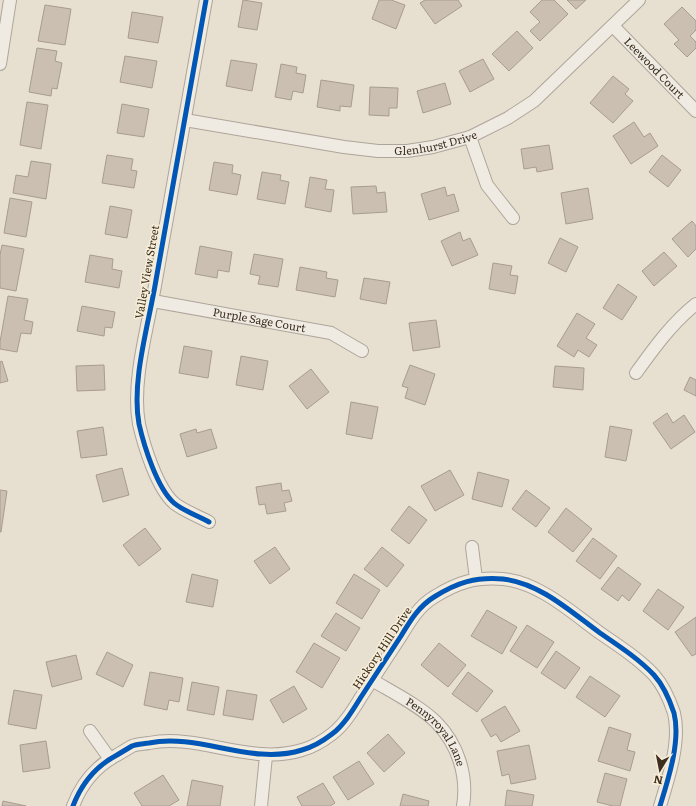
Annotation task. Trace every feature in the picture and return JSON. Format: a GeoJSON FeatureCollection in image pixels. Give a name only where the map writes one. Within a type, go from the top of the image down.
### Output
{"type":"FeatureCollection","features":[{"type":"Feature","properties":{"kind":"street"},"geometry":{"type":"LineString","coordinates":[[0,64],[10,0]]}},
{"type":"Feature","properties":{"kind":"street","name":"Valley View Street"},"geometry":{"type":"LineString","coordinates":[[206,0],[140,365],[137,397],[139,422],[145,447],[152,466],[163,488],[174,503],[209,522]]}},
{"type":"Feature","properties":{"kind":"street","name":"Glenhurst Drive"},"geometry":{"type":"LineString","coordinates":[[185,120],[344,147],[378,151],[433,147],[470,137],[508,118],[534,101],[639,0]]}},
{"type":"Feature","properties":{"kind":"street","name":"Leewood Court"},"geometry":{"type":"LineString","coordinates":[[613,26],[696,111]]}},
{"type":"Feature","properties":{"kind":"street"},"geometry":{"type":"LineString","coordinates":[[470,137],[487,185],[513,218]]}},
{"type":"Feature","properties":{"kind":"street","name":"Purple Sage Court"},"geometry":{"type":"LineString","coordinates":[[152,302],[331,334],[362,351]]}},
{"type":"Feature","properties":{"kind":"street"},"geometry":{"type":"LineString","coordinates":[[636,373],[656,346],[685,313],[696,304]]}},
{"type":"Feature","properties":{"kind":"street"},"geometry":{"type":"LineString","coordinates":[[472,547],[476,579]]}},
{"type":"Feature","properties":{"kind":"street","name":"Hickory Hill Drive"},"geometry":{"type":"LineString","coordinates":[[73,806],[78,793],[92,774],[110,759],[133,746],[156,742],[179,741],[266,756],[284,755],[319,743],[334,733],[351,712],[415,613],[431,598],[452,587],[476,579],[505,580],[530,587],[551,597],[638,660],[656,677],[668,697],[674,715],[675,734],[673,758],[669,778],[660,806]]}},
{"type":"Feature","properties":{"kind":"street","name":"Pennyroyal Lane"},"geometry":{"type":"LineString","coordinates":[[372,680],[424,712],[436,722],[445,733],[453,745],[460,762],[464,780],[463,806]]}},
{"type":"Feature","properties":{"kind":"street"},"geometry":{"type":"LineString","coordinates":[[90,731],[110,759]]}},
{"type":"Feature","properties":{"kind":"street"},"geometry":{"type":"LineString","coordinates":[[261,806],[266,756]]}},
{"type":"Feature","properties":{"kind":"building"},"geometry":{"type":"Polygon","coordinates":[[[243,0],[262,3],[257,30],[238,27],[243,0]]]}},
{"type":"Feature","properties":{"kind":"building"},"geometry":{"type":"Polygon","coordinates":[[[379,0],[391,0],[405,5],[396,29],[372,19],[379,0]]]}},
{"type":"Feature","properties":{"kind":"building"},"geometry":{"type":"Polygon","coordinates":[[[425,0],[458,0],[462,6],[435,24],[420,3],[425,0]]]}},
{"type":"Feature","properties":{"kind":"building"},"geometry":{"type":"Polygon","coordinates":[[[542,0],[554,0],[568,14],[540,41],[530,31],[540,22],[530,12],[542,0]]]}},
{"type":"Feature","properties":{"kind":"building"},"geometry":{"type":"Polygon","coordinates":[[[567,0],[586,0],[576,9],[567,0]]]}},
{"type":"Feature","properties":{"kind":"building"},"geometry":{"type":"Polygon","coordinates":[[[45,5],[71,9],[65,45],[38,41],[45,5]]]}},
{"type":"Feature","properties":{"kind":"building"},"geometry":{"type":"Polygon","coordinates":[[[682,7],[696,21],[696,30],[690,36],[696,42],[696,48],[687,57],[674,44],[679,40],[664,24],[682,7]]]}},
{"type":"Feature","properties":{"kind":"building"},"geometry":{"type":"Polygon","coordinates":[[[132,12],[163,17],[158,43],[128,38],[132,12]]]}},
{"type":"Feature","properties":{"kind":"building"},"geometry":{"type":"Polygon","coordinates":[[[517,31],[533,48],[509,71],[492,54],[517,31]]]}},
{"type":"Feature","properties":{"kind":"building"},"geometry":{"type":"Polygon","coordinates":[[[37,48],[57,51],[55,61],[62,63],[57,89],[52,88],[51,96],[29,92],[37,48]]]}},
{"type":"Feature","properties":{"kind":"building"},"geometry":{"type":"Polygon","coordinates":[[[125,56],[157,61],[152,88],[120,82],[125,56]]]}},
{"type":"Feature","properties":{"kind":"building"},"geometry":{"type":"Polygon","coordinates":[[[483,59],[494,79],[470,92],[459,71],[483,59]]]}},
{"type":"Feature","properties":{"kind":"building"},"geometry":{"type":"Polygon","coordinates":[[[231,60],[257,64],[252,91],[226,86],[231,60]]]}},
{"type":"Feature","properties":{"kind":"building"},"geometry":{"type":"Polygon","coordinates":[[[281,64],[297,67],[296,73],[306,75],[303,93],[293,91],[291,100],[275,97],[281,64]]]}},
{"type":"Feature","properties":{"kind":"building"},"geometry":{"type":"Polygon","coordinates":[[[613,76],[629,89],[625,94],[633,101],[613,123],[590,103],[613,76]]]}},
{"type":"Feature","properties":{"kind":"building"},"geometry":{"type":"Polygon","coordinates":[[[321,80],[354,85],[351,107],[340,106],[340,111],[317,107],[321,80]]]}},
{"type":"Feature","properties":{"kind":"building"},"geometry":{"type":"Polygon","coordinates":[[[445,83],[451,104],[423,113],[417,91],[445,83]]]}},
{"type":"Feature","properties":{"kind":"building"},"geometry":{"type":"Polygon","coordinates":[[[370,87],[398,88],[397,108],[389,108],[389,116],[369,115],[370,87]]]}},
{"type":"Feature","properties":{"kind":"building"},"geometry":{"type":"Polygon","coordinates":[[[27,102],[48,105],[41,149],[20,145],[27,102]]]}},
{"type":"Feature","properties":{"kind":"building"},"geometry":{"type":"Polygon","coordinates":[[[122,104],[149,109],[144,137],[117,133],[122,104]]]}},
{"type":"Feature","properties":{"kind":"building"},"geometry":{"type":"Polygon","coordinates":[[[634,122],[644,137],[650,133],[658,146],[631,164],[613,136],[634,122]]]}},
{"type":"Feature","properties":{"kind":"building"},"geometry":{"type":"Polygon","coordinates":[[[549,145],[553,169],[537,172],[536,167],[524,169],[521,149],[549,145]]]}},
{"type":"Feature","properties":{"kind":"building"},"geometry":{"type":"Polygon","coordinates":[[[107,155],[133,159],[131,170],[137,171],[134,188],[102,183],[107,155]]]}},
{"type":"Feature","properties":{"kind":"building"},"geometry":{"type":"Polygon","coordinates":[[[662,155],[681,170],[668,187],[649,172],[662,155]]]}},
{"type":"Feature","properties":{"kind":"building"},"geometry":{"type":"Polygon","coordinates":[[[31,161],[51,164],[46,199],[13,193],[16,175],[28,177],[31,161]]]}},
{"type":"Feature","properties":{"kind":"building"},"geometry":{"type":"Polygon","coordinates":[[[214,162],[233,165],[232,173],[241,175],[237,195],[209,190],[214,162]]]}},
{"type":"Feature","properties":{"kind":"building"},"geometry":{"type":"Polygon","coordinates":[[[262,172],[281,175],[280,180],[289,182],[285,204],[257,199],[262,172]]]}},
{"type":"Feature","properties":{"kind":"building"},"geometry":{"type":"Polygon","coordinates":[[[310,177],[327,180],[325,189],[334,190],[331,212],[305,207],[310,177]]]}},
{"type":"Feature","properties":{"kind":"building"},"geometry":{"type":"Polygon","coordinates":[[[376,186],[377,193],[385,192],[387,212],[353,214],[351,187],[376,186]]]}},
{"type":"Feature","properties":{"kind":"building"},"geometry":{"type":"Polygon","coordinates":[[[445,187],[447,196],[454,194],[459,211],[429,220],[421,194],[445,187]]]}},
{"type":"Feature","properties":{"kind":"building"},"geometry":{"type":"Polygon","coordinates":[[[588,188],[593,219],[566,224],[561,193],[588,188]]]}},
{"type":"Feature","properties":{"kind":"building"},"geometry":{"type":"Polygon","coordinates":[[[10,198],[32,202],[26,237],[4,233],[10,198]]]}},
{"type":"Feature","properties":{"kind":"building"},"geometry":{"type":"Polygon","coordinates":[[[110,206],[132,210],[127,238],[105,234],[110,206]]]}},
{"type":"Feature","properties":{"kind":"building"},"geometry":{"type":"Polygon","coordinates":[[[692,221],[696,226],[696,249],[688,257],[672,239],[692,221]]]}},
{"type":"Feature","properties":{"kind":"building"},"geometry":{"type":"Polygon","coordinates":[[[460,232],[463,241],[470,238],[478,255],[452,266],[441,241],[460,232]]]}},
{"type":"Feature","properties":{"kind":"building"},"geometry":{"type":"Polygon","coordinates":[[[560,238],[578,247],[566,272],[548,263],[560,238]]]}},
{"type":"Feature","properties":{"kind":"building"},"geometry":{"type":"Polygon","coordinates":[[[2,245],[24,249],[16,291],[0,288],[0,255],[2,245]]]}},
{"type":"Feature","properties":{"kind":"building"},"geometry":{"type":"Polygon","coordinates":[[[200,246],[232,252],[229,272],[218,270],[217,278],[195,274],[200,246]]]}},
{"type":"Feature","properties":{"kind":"building"},"geometry":{"type":"Polygon","coordinates":[[[664,252],[677,266],[654,286],[642,271],[664,252]]]}},
{"type":"Feature","properties":{"kind":"building"},"geometry":{"type":"Polygon","coordinates":[[[254,254],[283,259],[278,287],[258,284],[260,276],[250,274],[254,254]]]}},
{"type":"Feature","properties":{"kind":"building"},"geometry":{"type":"Polygon","coordinates":[[[90,255],[113,259],[112,269],[122,271],[119,288],[85,282],[90,255]]]}},
{"type":"Feature","properties":{"kind":"building"},"geometry":{"type":"Polygon","coordinates":[[[493,263],[512,266],[510,275],[518,276],[515,294],[489,289],[493,263]]]}},
{"type":"Feature","properties":{"kind":"building"},"geometry":{"type":"Polygon","coordinates":[[[300,267],[327,272],[326,278],[338,280],[335,297],[296,290],[300,267]]]}},
{"type":"Feature","properties":{"kind":"building"},"geometry":{"type":"Polygon","coordinates":[[[364,278],[390,282],[386,304],[360,299],[364,278]]]}},
{"type":"Feature","properties":{"kind":"building"},"geometry":{"type":"Polygon","coordinates":[[[618,284],[637,297],[622,320],[603,308],[618,284]]]}},
{"type":"Feature","properties":{"kind":"building"},"geometry":{"type":"Polygon","coordinates":[[[8,296],[28,299],[24,320],[33,322],[31,334],[21,333],[17,352],[0,349],[8,296]]]}},
{"type":"Feature","properties":{"kind":"building"},"geometry":{"type":"Polygon","coordinates":[[[82,306],[115,312],[112,328],[105,327],[104,336],[77,331],[82,306]]]}},
{"type":"Feature","properties":{"kind":"building"},"geometry":{"type":"Polygon","coordinates":[[[577,313],[595,324],[586,338],[597,345],[589,357],[578,350],[574,357],[557,346],[577,313]]]}},
{"type":"Feature","properties":{"kind":"building"},"geometry":{"type":"Polygon","coordinates":[[[436,320],[440,347],[413,351],[409,323],[436,320]]]}},
{"type":"Feature","properties":{"kind":"building"},"geometry":{"type":"Polygon","coordinates":[[[184,346],[212,351],[208,378],[179,373],[184,346]]]}},
{"type":"Feature","properties":{"kind":"building"},"geometry":{"type":"Polygon","coordinates":[[[241,356],[268,361],[263,390],[236,385],[241,356]]]}},
{"type":"Feature","properties":{"kind":"building"},"geometry":{"type":"Polygon","coordinates":[[[2,361],[8,381],[0,383],[0,362],[2,361]]]}},
{"type":"Feature","properties":{"kind":"building"},"geometry":{"type":"Polygon","coordinates":[[[104,365],[105,390],[77,391],[76,366],[104,365]]]}},
{"type":"Feature","properties":{"kind":"building"},"geometry":{"type":"Polygon","coordinates":[[[410,365],[435,374],[425,405],[405,398],[408,388],[402,386],[410,365]]]}},
{"type":"Feature","properties":{"kind":"building"},"geometry":{"type":"Polygon","coordinates":[[[555,366],[584,368],[583,390],[553,387],[555,366]]]}},
{"type":"Feature","properties":{"kind":"building"},"geometry":{"type":"Polygon","coordinates":[[[311,369],[329,392],[307,409],[289,386],[311,369]]]}},
{"type":"Feature","properties":{"kind":"building"},"geometry":{"type":"Polygon","coordinates":[[[690,377],[696,380],[696,396],[684,390],[690,377]]]}},
{"type":"Feature","properties":{"kind":"building"},"geometry":{"type":"Polygon","coordinates":[[[351,402],[378,407],[372,439],[346,434],[351,402]]]}},
{"type":"Feature","properties":{"kind":"building"},"geometry":{"type":"Polygon","coordinates":[[[667,413],[673,423],[684,415],[695,432],[671,449],[653,423],[667,413]]]}},
{"type":"Feature","properties":{"kind":"building"},"geometry":{"type":"Polygon","coordinates":[[[610,426],[632,430],[626,461],[605,457],[610,426]]]}},
{"type":"Feature","properties":{"kind":"building"},"geometry":{"type":"Polygon","coordinates":[[[103,427],[107,455],[81,458],[77,431],[103,427]]]}},
{"type":"Feature","properties":{"kind":"building"},"geometry":{"type":"Polygon","coordinates":[[[196,429],[197,433],[211,429],[217,448],[187,457],[180,434],[196,429]]]}},
{"type":"Feature","properties":{"kind":"building"},"geometry":{"type":"Polygon","coordinates":[[[122,468],[129,495],[103,502],[96,475],[122,468]]]}},
{"type":"Feature","properties":{"kind":"building"},"geometry":{"type":"Polygon","coordinates":[[[450,470],[464,495],[435,511],[421,486],[450,470]]]}},
{"type":"Feature","properties":{"kind":"building"},"geometry":{"type":"Polygon","coordinates":[[[478,472],[509,480],[502,507],[472,499],[478,472]]]}},
{"type":"Feature","properties":{"kind":"building"},"geometry":{"type":"Polygon","coordinates":[[[281,483],[282,491],[289,490],[292,501],[284,503],[286,511],[267,514],[265,504],[259,505],[256,487],[281,483]]]}},
{"type":"Feature","properties":{"kind":"building"},"geometry":{"type":"Polygon","coordinates":[[[0,490],[7,491],[1,532],[0,532],[0,490]]]}},
{"type":"Feature","properties":{"kind":"building"},"geometry":{"type":"Polygon","coordinates":[[[526,490],[550,508],[536,527],[512,509],[526,490]]]}},
{"type":"Feature","properties":{"kind":"building"},"geometry":{"type":"Polygon","coordinates":[[[409,506],[427,520],[409,544],[391,530],[409,506]]]}},
{"type":"Feature","properties":{"kind":"building"},"geometry":{"type":"Polygon","coordinates":[[[566,508],[592,529],[573,552],[548,532],[566,508]]]}},
{"type":"Feature","properties":{"kind":"building"},"geometry":{"type":"Polygon","coordinates":[[[145,528],[161,549],[139,566],[123,545],[145,528]]]}},
{"type":"Feature","properties":{"kind":"building"},"geometry":{"type":"Polygon","coordinates":[[[593,538],[617,556],[600,579],[576,561],[593,538]]]}},
{"type":"Feature","properties":{"kind":"building"},"geometry":{"type":"Polygon","coordinates":[[[275,547],[290,569],[270,584],[254,561],[275,547]]]}},
{"type":"Feature","properties":{"kind":"building"},"geometry":{"type":"Polygon","coordinates":[[[382,547],[404,565],[387,587],[364,569],[382,547]]]}},
{"type":"Feature","properties":{"kind":"building"},"geometry":{"type":"Polygon","coordinates":[[[618,567],[641,584],[629,601],[622,595],[618,601],[601,589],[618,567]]]}},
{"type":"Feature","properties":{"kind":"building"},"geometry":{"type":"Polygon","coordinates":[[[192,574],[218,580],[213,607],[186,602],[192,574]]]}},
{"type":"Feature","properties":{"kind":"building"},"geometry":{"type":"Polygon","coordinates":[[[354,574],[380,590],[362,619],[336,603],[354,574]]]}},
{"type":"Feature","properties":{"kind":"building"},"geometry":{"type":"Polygon","coordinates":[[[658,589],[684,607],[668,630],[643,611],[658,589]]]}},
{"type":"Feature","properties":{"kind":"building"},"geometry":{"type":"Polygon","coordinates":[[[487,610],[517,627],[502,654],[471,636],[487,610]]]}},
{"type":"Feature","properties":{"kind":"building"},"geometry":{"type":"Polygon","coordinates":[[[336,613],[360,628],[346,651],[321,636],[336,613]]]}},
{"type":"Feature","properties":{"kind":"building"},"geometry":{"type":"Polygon","coordinates":[[[696,617],[696,654],[692,656],[675,632],[696,617]]]}},
{"type":"Feature","properties":{"kind":"building"},"geometry":{"type":"Polygon","coordinates":[[[527,625],[554,642],[537,668],[510,651],[527,625]]]}},
{"type":"Feature","properties":{"kind":"building"},"geometry":{"type":"Polygon","coordinates":[[[314,643],[340,658],[322,688],[296,672],[314,643]]]}},
{"type":"Feature","properties":{"kind":"building"},"geometry":{"type":"Polygon","coordinates":[[[439,643],[466,665],[448,687],[421,665],[439,643]]]}},
{"type":"Feature","properties":{"kind":"building"},"geometry":{"type":"Polygon","coordinates":[[[556,651],[580,668],[565,689],[541,673],[556,651]]]}},
{"type":"Feature","properties":{"kind":"building"},"geometry":{"type":"Polygon","coordinates":[[[107,652],[133,665],[123,687],[96,674],[107,652]]]}},
{"type":"Feature","properties":{"kind":"building"},"geometry":{"type":"Polygon","coordinates":[[[76,655],[82,679],[52,687],[46,662],[76,655]]]}},
{"type":"Feature","properties":{"kind":"building"},"geometry":{"type":"Polygon","coordinates":[[[150,672],[183,678],[179,702],[169,700],[167,710],[144,705],[150,672]]]}},
{"type":"Feature","properties":{"kind":"building"},"geometry":{"type":"Polygon","coordinates":[[[468,672],[493,691],[477,712],[452,694],[468,672]]]}},
{"type":"Feature","properties":{"kind":"building"},"geometry":{"type":"Polygon","coordinates":[[[590,676],[620,696],[605,717],[576,697],[590,676]]]}},
{"type":"Feature","properties":{"kind":"building"},"geometry":{"type":"Polygon","coordinates":[[[192,682],[219,687],[214,715],[187,710],[192,682]]]}},
{"type":"Feature","properties":{"kind":"building"},"geometry":{"type":"Polygon","coordinates":[[[294,686],[307,709],[283,723],[270,700],[294,686]]]}},
{"type":"Feature","properties":{"kind":"building"},"geometry":{"type":"Polygon","coordinates":[[[14,690],[42,695],[36,729],[8,724],[14,690]]]}},
{"type":"Feature","properties":{"kind":"building"},"geometry":{"type":"Polygon","coordinates":[[[227,690],[257,695],[253,720],[223,715],[227,690]]]}},
{"type":"Feature","properties":{"kind":"building"},"geometry":{"type":"Polygon","coordinates":[[[505,706],[520,731],[501,742],[496,734],[491,737],[481,720],[505,706]]]}},
{"type":"Feature","properties":{"kind":"building"},"geometry":{"type":"Polygon","coordinates":[[[609,727],[631,734],[627,750],[635,752],[630,771],[598,761],[609,727]]]}},
{"type":"Feature","properties":{"kind":"building"},"geometry":{"type":"Polygon","coordinates":[[[388,734],[405,753],[384,772],[367,753],[388,734]]]}},
{"type":"Feature","properties":{"kind":"building"},"geometry":{"type":"Polygon","coordinates":[[[46,741],[50,768],[23,772],[20,745],[46,741]]]}},
{"type":"Feature","properties":{"kind":"building"},"geometry":{"type":"Polygon","coordinates":[[[529,745],[536,779],[511,784],[509,774],[502,776],[497,751],[529,745]]]}},
{"type":"Feature","properties":{"kind":"building"},"geometry":{"type":"Polygon","coordinates":[[[359,761],[374,784],[348,800],[333,777],[359,761]]]}},
{"type":"Feature","properties":{"kind":"building"},"geometry":{"type":"Polygon","coordinates":[[[605,773],[627,779],[620,806],[597,802],[605,773]]]}},
{"type":"Feature","properties":{"kind":"building"},"geometry":{"type":"Polygon","coordinates":[[[163,775],[179,800],[169,806],[142,806],[134,793],[163,775]]]}},
{"type":"Feature","properties":{"kind":"building"},"geometry":{"type":"Polygon","coordinates":[[[192,780],[223,786],[220,806],[187,806],[192,780]]]}},
{"type":"Feature","properties":{"kind":"building"},"geometry":{"type":"Polygon","coordinates":[[[323,783],[335,803],[330,806],[302,806],[297,797],[323,783]]]}},
{"type":"Feature","properties":{"kind":"building"},"geometry":{"type":"Polygon","coordinates":[[[507,790],[534,795],[532,806],[505,806],[507,790]]]}},
{"type":"Feature","properties":{"kind":"building"},"geometry":{"type":"Polygon","coordinates":[[[403,794],[429,801],[428,806],[400,806],[403,794]]]}},
{"type":"Feature","properties":{"kind":"building"},"geometry":{"type":"Polygon","coordinates":[[[3,801],[26,806],[2,806],[3,801]]]}},
{"type":"Feature","properties":{"kind":"cycle path"},"geometry":{"type":"LineString","coordinates":[[206,0],[142,352],[137,389],[137,407],[144,444],[162,487],[177,506],[209,522]]}},
{"type":"Feature","properties":{"kind":"cycle path"},"geometry":{"type":"LineString","coordinates":[[73,806],[80,791],[96,770],[109,759],[134,745],[168,741],[187,742],[245,752],[283,754],[302,750],[318,744],[329,737],[348,717],[419,609],[443,592],[459,584],[484,579],[503,579],[517,582],[542,592],[635,658],[654,675],[663,688],[670,703],[676,724],[673,760],[660,806]]}}]}
